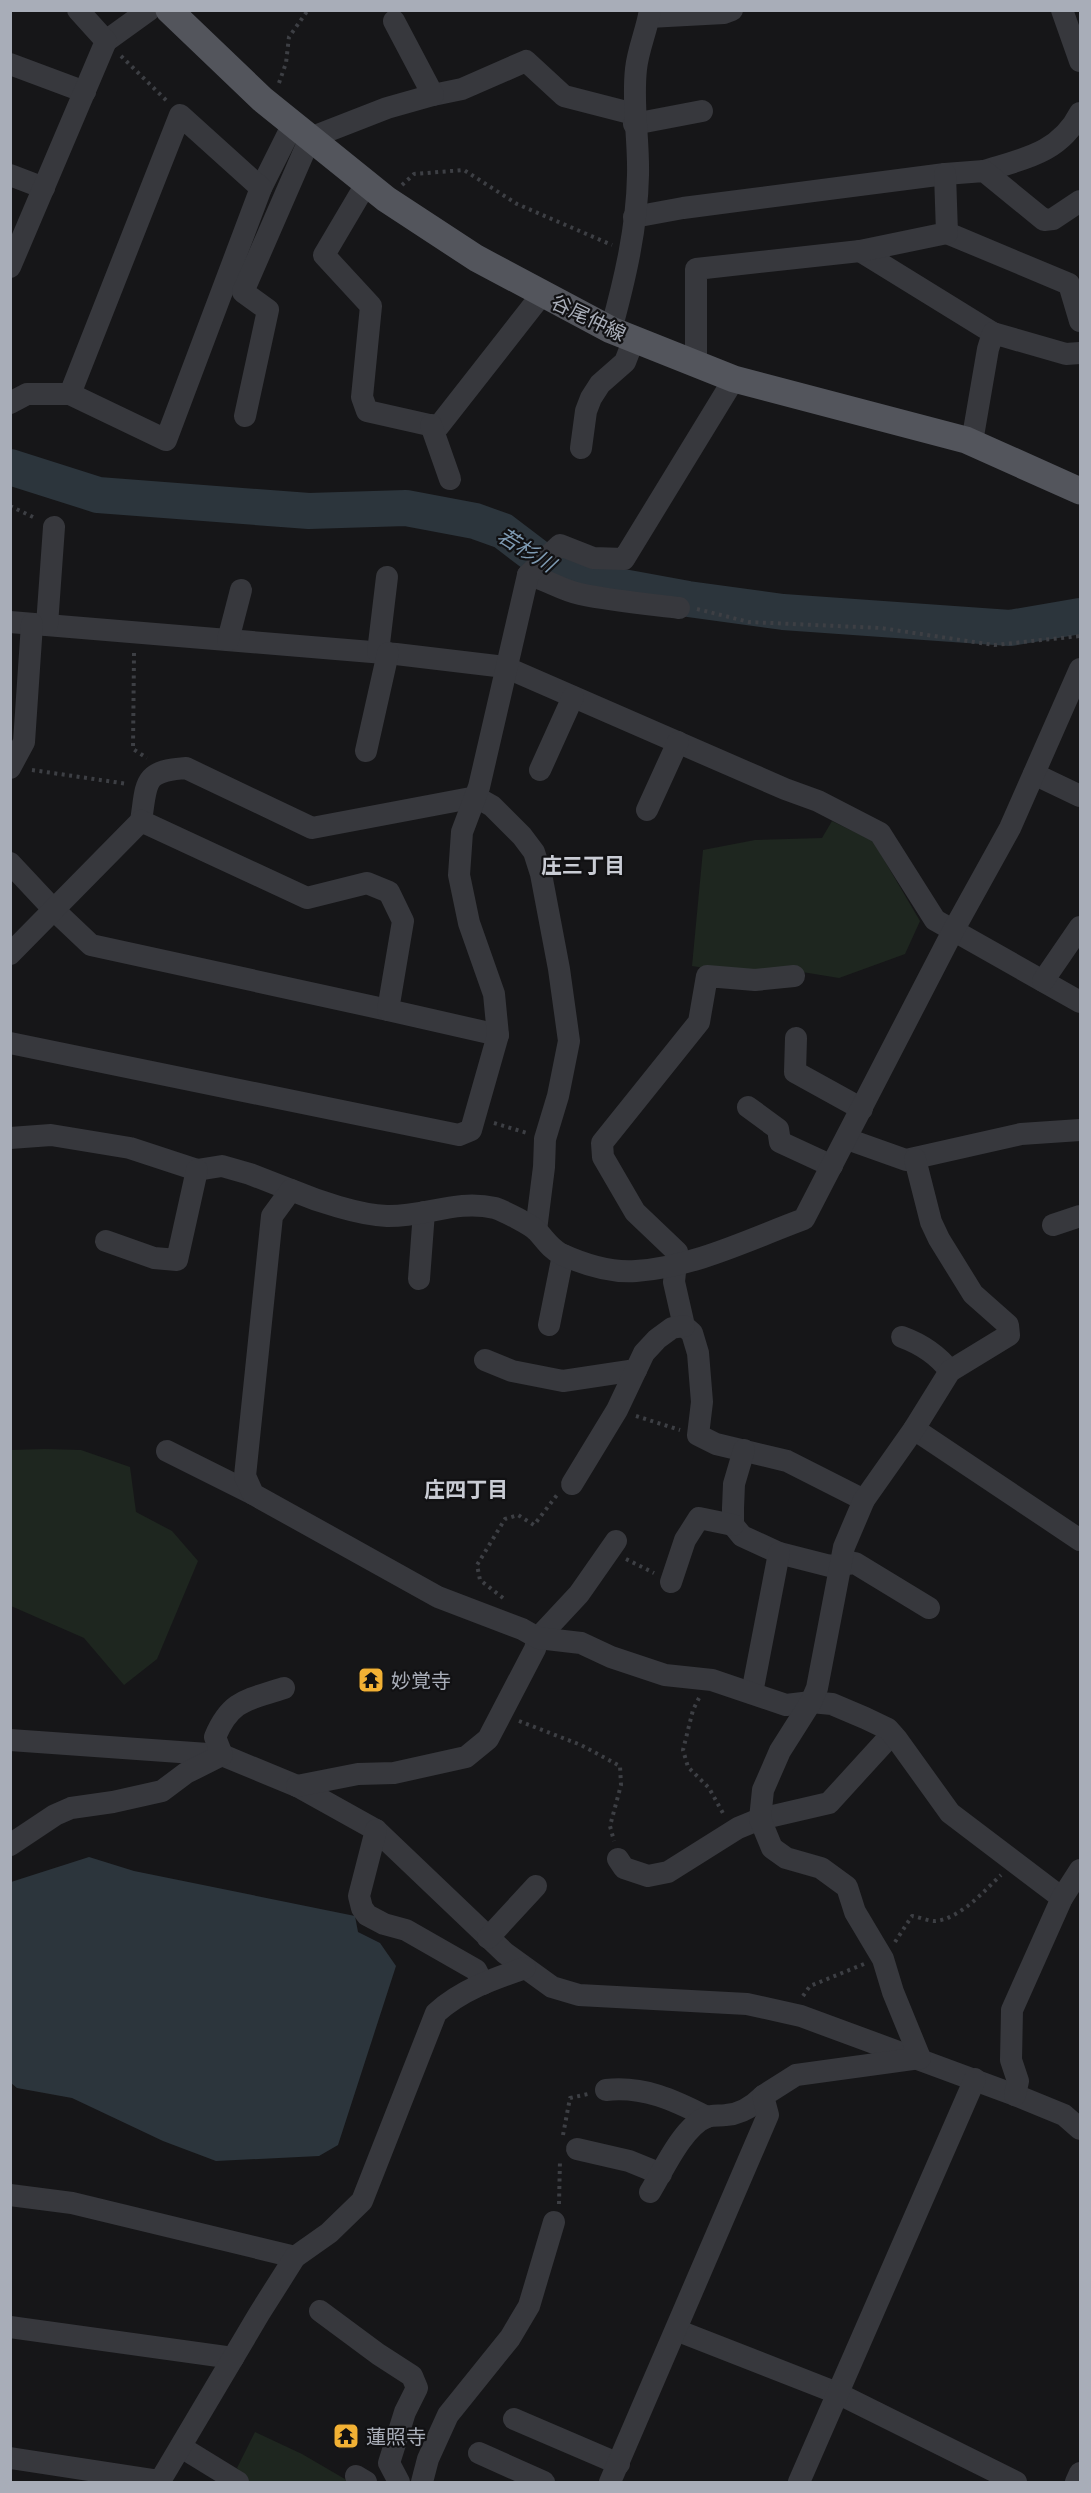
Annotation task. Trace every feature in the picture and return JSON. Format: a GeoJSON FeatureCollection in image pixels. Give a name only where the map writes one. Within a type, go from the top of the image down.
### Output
{"type":"FeatureCollection","features":[{"type":"Feature","properties":{"kind":"main road","name":"谷尾仲線"},"geometry":{"type":"LineString","coordinates":[[169,10],[271,106],[301,131],[376,191],[476,258],[623,334],[734,379],[972,442],[1080,491]]}},
{"type":"Feature","properties":{"kind":"street"},"geometry":{"type":"LineString","coordinates":[[78,10],[106,41]]}},
{"type":"Feature","properties":{"kind":"street"},"geometry":{"type":"LineString","coordinates":[[10,267],[106,41],[149,10]]}},
{"type":"Feature","properties":{"kind":"street"},"geometry":{"type":"LineString","coordinates":[[581,448],[582,429],[591,398],[600,384],[625,362],[623,334],[627,273],[638,175],[634,119],[636,68],[650,14],[724,13],[732,10]]}},
{"type":"Feature","properties":{"kind":"street"},"geometry":{"type":"LineString","coordinates":[[1066,12],[1080,61]]}},
{"type":"Feature","properties":{"kind":"street"},"geometry":{"type":"LineString","coordinates":[[394,21],[433,95]]}},
{"type":"Feature","properties":{"kind":"street"},"geometry":{"type":"LineString","coordinates":[[10,403],[27,394],[70,394],[165,440],[261,188],[301,131],[462,89],[526,61],[564,96],[634,119],[702,111]]}},
{"type":"Feature","properties":{"kind":"street"},"geometry":{"type":"LineString","coordinates":[[10,63],[85,92]]}},
{"type":"Feature","properties":{"kind":"street"},"geometry":{"type":"LineString","coordinates":[[634,217],[683,208],[984,171],[1041,153],[1063,137],[1076,122],[1080,113]]}},
{"type":"Feature","properties":{"kind":"street"},"geometry":{"type":"LineString","coordinates":[[70,394],[180,115],[261,188]]}},
{"type":"Feature","properties":{"kind":"street"},"geometry":{"type":"LineString","coordinates":[[245,416],[268,310],[243,292],[301,131]]}},
{"type":"Feature","properties":{"kind":"street"},"geometry":{"type":"LineString","coordinates":[[984,171],[1044,220],[1053,219],[1080,201]]}},
{"type":"Feature","properties":{"kind":"street"},"geometry":{"type":"LineString","coordinates":[[945,174],[947,233]]}},
{"type":"Feature","properties":{"kind":"street"},"geometry":{"type":"LineString","coordinates":[[10,175],[44,188]]}},
{"type":"Feature","properties":{"kind":"street"},"geometry":{"type":"LineString","coordinates":[[376,191],[324,255],[371,306],[362,397],[367,411],[438,427],[543,293]]}},
{"type":"Feature","properties":{"kind":"street"},"geometry":{"type":"LineString","coordinates":[[696,363],[696,269],[860,250],[947,233],[1069,284],[1080,321]]}},
{"type":"Feature","properties":{"kind":"street"},"geometry":{"type":"LineString","coordinates":[[860,250],[993,333],[1066,354],[1080,353]]}},
{"type":"Feature","properties":{"kind":"street"},"geometry":{"type":"LineString","coordinates":[[972,442],[988,349],[993,333]]}},
{"type":"Feature","properties":{"kind":"street"},"geometry":{"type":"LineString","coordinates":[[10,1043],[459,1135],[471,1130],[498,1035],[494,994],[469,922],[459,875],[462,832],[476,797],[528,575],[552,550],[560,545],[593,558],[624,559],[734,379]]}},
{"type":"Feature","properties":{"kind":"street"},"geometry":{"type":"LineString","coordinates":[[431,425],[450,479]]}},
{"type":"Feature","properties":{"kind":"street"},"geometry":{"type":"LineString","coordinates":[[11,768],[24,742],[30,624],[54,527]]}},
{"type":"Feature","properties":{"kind":"street"},"geometry":{"type":"LineString","coordinates":[[528,575],[542,578],[553,586],[580,594],[679,608]]}},
{"type":"Feature","properties":{"kind":"street"},"geometry":{"type":"LineString","coordinates":[[366,751],[383,653],[387,578]]}},
{"type":"Feature","properties":{"kind":"street"},"geometry":{"type":"LineString","coordinates":[[228,640],[241,590]]}},
{"type":"Feature","properties":{"kind":"street"},"geometry":{"type":"LineString","coordinates":[[30,624],[383,653],[505,667],[784,789],[818,801],[880,834],[935,920],[1080,1002]]}},
{"type":"Feature","properties":{"kind":"street"},"geometry":{"type":"LineString","coordinates":[[10,1138],[51,1135],[130,1148],[197,1170],[222,1166],[250,1174],[323,1203],[386,1216],[424,1212],[458,1204],[496,1208],[536,1230],[551,1248],[562,1255],[602,1268],[634,1271],[676,1265],[804,1219],[953,931],[1010,828],[1080,669]]}},
{"type":"Feature","properties":{"kind":"street"},"geometry":{"type":"LineString","coordinates":[[540,771],[573,697]]}},
{"type":"Feature","properties":{"kind":"street"},"geometry":{"type":"LineString","coordinates":[[647,810],[678,742]]}},
{"type":"Feature","properties":{"kind":"street"},"geometry":{"type":"LineString","coordinates":[[10,954],[141,821],[147,786],[153,775],[165,769],[186,768],[312,828],[476,797],[492,806],[522,836],[534,852],[541,874],[559,969],[569,1041],[558,1096],[545,1139],[536,1230]]}},
{"type":"Feature","properties":{"kind":"street"},"geometry":{"type":"LineString","coordinates":[[1034,774],[1080,796]]}},
{"type":"Feature","properties":{"kind":"street"},"geometry":{"type":"LineString","coordinates":[[141,821],[307,898],[367,883],[389,892],[403,921],[387,1010]]}},
{"type":"Feature","properties":{"kind":"street"},"geometry":{"type":"LineString","coordinates":[[10,863],[91,945],[498,1035]]}},
{"type":"Feature","properties":{"kind":"street"},"geometry":{"type":"LineString","coordinates":[[1043,981],[1080,927]]}},
{"type":"Feature","properties":{"kind":"street"},"geometry":{"type":"LineString","coordinates":[[794,976],[755,980],[707,976],[699,1022],[602,1143],[603,1156],[635,1212],[677,1251],[674,1282],[684,1326],[692,1333],[698,1353],[702,1402],[698,1435],[716,1444],[787,1461],[864,1500]]}},
{"type":"Feature","properties":{"kind":"street"},"geometry":{"type":"LineString","coordinates":[[796,1038],[795,1072],[862,1109]]}},
{"type":"Feature","properties":{"kind":"street"},"geometry":{"type":"LineString","coordinates":[[748,1107],[778,1129],[780,1142],[832,1166]]}},
{"type":"Feature","properties":{"kind":"street"},"geometry":{"type":"LineString","coordinates":[[847,1139],[906,1160],[1021,1134],[1080,1130]]}},
{"type":"Feature","properties":{"kind":"street"},"geometry":{"type":"LineString","coordinates":[[915,1159],[931,1222],[939,1239],[973,1294],[1008,1325],[1009,1335],[950,1371],[864,1500],[843,1547],[812,1702],[780,1750],[764,1790],[760,1819],[772,1848],[786,1858],[821,1868],[846,1887],[855,1912],[883,1959],[893,1992],[920,2058]]}},
{"type":"Feature","properties":{"kind":"street"},"geometry":{"type":"LineString","coordinates":[[106,1240],[154,1258],[177,1260],[197,1170]]}},
{"type":"Feature","properties":{"kind":"street"},"geometry":{"type":"LineString","coordinates":[[253,1494],[245,1476],[272,1216],[291,1190]]}},
{"type":"Feature","properties":{"kind":"street"},"geometry":{"type":"LineString","coordinates":[[419,1279],[424,1212]]}},
{"type":"Feature","properties":{"kind":"street"},"geometry":{"type":"LineString","coordinates":[[1053,1226],[1080,1216]]}},
{"type":"Feature","properties":{"kind":"street"},"geometry":{"type":"LineString","coordinates":[[549,1325],[562,1255]]}},
{"type":"Feature","properties":{"kind":"street"},"geometry":{"type":"LineString","coordinates":[[572,1484],[617,1410],[644,1353],[657,1339],[672,1329],[684,1326]]}},
{"type":"Feature","properties":{"kind":"street"},"geometry":{"type":"LineString","coordinates":[[902,1337],[916,1342],[941,1359],[950,1371]]}},
{"type":"Feature","properties":{"kind":"street"},"geometry":{"type":"LineString","coordinates":[[486,1360],[512,1371],[563,1381],[636,1370]]}},
{"type":"Feature","properties":{"kind":"street"},"geometry":{"type":"LineString","coordinates":[[914,1428],[1080,1540]]}},
{"type":"Feature","properties":{"kind":"street"},"geometry":{"type":"LineString","coordinates":[[744,1450],[734,1484],[734,1525],[742,1536],[779,1553],[830,1566],[855,1563],[929,1608]]}},
{"type":"Feature","properties":{"kind":"street"},"geometry":{"type":"LineString","coordinates":[[167,1451],[253,1494],[438,1597],[530,1633],[580,1643],[611,1657],[665,1675],[704,1679],[786,1705],[812,1702],[832,1704],[865,1718],[892,1734],[950,1813],[1062,1898]]}},
{"type":"Feature","properties":{"kind":"street"},"geometry":{"type":"LineString","coordinates":[[671,1582],[685,1540],[699,1518],[734,1525]]}},
{"type":"Feature","properties":{"kind":"street"},"geometry":{"type":"LineString","coordinates":[[530,1633],[579,1594],[612,1546]]}},
{"type":"Feature","properties":{"kind":"street"},"geometry":{"type":"LineString","coordinates":[[752,1693],[779,1553]]}},
{"type":"Feature","properties":{"kind":"street"},"geometry":{"type":"LineString","coordinates":[[297,1786],[358,1774],[394,1773],[466,1757],[488,1739],[503,1712],[535,1649],[530,1633]]}},
{"type":"Feature","properties":{"kind":"street"},"geometry":{"type":"LineString","coordinates":[[222,1755],[215,1737],[222,1719],[234,1705],[284,1688]]}},
{"type":"Feature","properties":{"kind":"street"},"geometry":{"type":"LineString","coordinates":[[618,1859],[624,1868],[648,1876],[668,1872],[732,1832],[760,1819],[830,1803],[892,1734]]}},
{"type":"Feature","properties":{"kind":"street"},"geometry":{"type":"LineString","coordinates":[[10,1740],[222,1755],[297,1786],[376,1830],[488,1938],[552,1987],[579,1995],[747,2004],[791,2014],[975,2079],[1064,2115],[1080,2129]]}},
{"type":"Feature","properties":{"kind":"street"},"geometry":{"type":"LineString","coordinates":[[10,1845],[55,1815],[71,1808],[113,1802],[162,1791],[186,1773],[222,1755]]}},
{"type":"Feature","properties":{"kind":"street"},"geometry":{"type":"LineString","coordinates":[[376,1830],[359,1896],[362,1908],[367,1915],[384,1924],[406,1930],[476,1970],[483,1984]]}},
{"type":"Feature","properties":{"kind":"street"},"geometry":{"type":"LineString","coordinates":[[1015,2095],[1018,2081],[1011,2060],[1012,2010],[1062,1898],[1080,1870]]}},
{"type":"Feature","properties":{"kind":"street"},"geometry":{"type":"LineString","coordinates":[[488,1938],[536,1886]]}},
{"type":"Feature","properties":{"kind":"street"},"geometry":{"type":"LineString","coordinates":[[10,2458],[160,2482],[295,2257],[329,2233],[362,2201],[436,2013],[453,1998],[525,1968]]}},
{"type":"Feature","properties":{"kind":"street"},"geometry":{"type":"LineString","coordinates":[[577,2149],[629,2161],[655,2183],[692,2128],[707,2117],[731,2115],[753,2106],[763,2096],[796,2075],[920,2058]]}},
{"type":"Feature","properties":{"kind":"street"},"geometry":{"type":"LineString","coordinates":[[799,2482],[975,2079]]}},
{"type":"Feature","properties":{"kind":"street"},"geometry":{"type":"LineString","coordinates":[[606,2090],[646,2091],[679,2102],[707,2117]]}},
{"type":"Feature","properties":{"kind":"street"},"geometry":{"type":"LineString","coordinates":[[514,2419],[614,2473],[768,2115],[763,2096]]}},
{"type":"Feature","properties":{"kind":"street"},"geometry":{"type":"LineString","coordinates":[[10,2195],[72,2204],[295,2257]]}},
{"type":"Feature","properties":{"kind":"street"},"geometry":{"type":"LineString","coordinates":[[422,2482],[428,2459],[448,2415],[510,2338],[529,2306],[554,2222]]}},
{"type":"Feature","properties":{"kind":"street"},"geometry":{"type":"LineString","coordinates":[[320,2311],[412,2376],[417,2388],[405,2412],[389,2463],[399,2482]]}},
{"type":"Feature","properties":{"kind":"street"},"geometry":{"type":"LineString","coordinates":[[10,2327],[233,2358]]}},
{"type":"Feature","properties":{"kind":"street"},"geometry":{"type":"LineString","coordinates":[[676,2330],[837,2393],[1016,2482]]}},
{"type":"Feature","properties":{"kind":"street"},"geometry":{"type":"LineString","coordinates":[[181,2446],[238,2482]]}},
{"type":"Feature","properties":{"kind":"street"},"geometry":{"type":"LineString","coordinates":[[479,2453],[544,2482]]}},
{"type":"Feature","properties":{"kind":"street"},"geometry":{"type":"LineString","coordinates":[[1076,2482],[1080,2473]]}},
{"type":"Feature","properties":{"kind":"path"},"geometry":{"type":"LineString","coordinates":[[271,106],[286,63],[289,37],[308,10]]}},
{"type":"Feature","properties":{"kind":"path"},"geometry":{"type":"LineString","coordinates":[[106,41],[180,115]]}},
{"type":"Feature","properties":{"kind":"path"},"geometry":{"type":"LineString","coordinates":[[376,191],[414,174],[464,170],[517,204],[629,252]]}},
{"type":"Feature","properties":{"kind":"path"},"geometry":{"type":"LineString","coordinates":[[10,506],[54,527]]}},
{"type":"Feature","properties":{"kind":"path"},"geometry":{"type":"LineString","coordinates":[[679,608],[704,610],[749,622],[881,628],[994,645],[1080,636]]}},
{"type":"Feature","properties":{"kind":"path"},"geometry":{"type":"LineString","coordinates":[[134,632],[133,749],[165,769]]}},
{"type":"Feature","properties":{"kind":"path"},"geometry":{"type":"LineString","coordinates":[[11,768],[147,786]]}},
{"type":"Feature","properties":{"kind":"path"},"geometry":{"type":"LineString","coordinates":[[475,1117],[545,1139]]}},
{"type":"Feature","properties":{"kind":"path"},"geometry":{"type":"LineString","coordinates":[[617,1410],[625,1416],[640,1416],[698,1435]]}},
{"type":"Feature","properties":{"kind":"path"},"geometry":{"type":"LineString","coordinates":[[530,1633],[511,1605],[480,1580],[477,1565],[505,1518],[519,1515],[534,1525],[553,1497],[572,1484]]}},
{"type":"Feature","properties":{"kind":"path"},"geometry":{"type":"LineString","coordinates":[[612,1546],[671,1582]]}},
{"type":"Feature","properties":{"kind":"path"},"geometry":{"type":"LineString","coordinates":[[704,1679],[683,1750],[688,1767],[709,1788],[721,1807],[732,1832]]}},
{"type":"Feature","properties":{"kind":"path"},"geometry":{"type":"LineString","coordinates":[[503,1712],[530,1726],[581,1745],[621,1766],[621,1785],[610,1826],[618,1859]]}},
{"type":"Feature","properties":{"kind":"path"},"geometry":{"type":"LineString","coordinates":[[791,2014],[810,1986],[851,1968],[883,1959],[912,1916],[935,1921],[955,1913],[1014,1862]]}},
{"type":"Feature","properties":{"kind":"shaded area"},"geometry":{"type":"Polygon","coordinates":[[[832,821],[873,841],[920,921],[905,954],[839,978],[790,970],[755,976],[692,966],[703,850],[755,840],[822,838],[832,821]]]}},
{"type":"Feature","properties":{"kind":"shaded area"},"geometry":{"type":"Polygon","coordinates":[[[11,1450],[81,1450],[130,1467],[136,1512],[172,1531],[198,1561],[157,1659],[124,1685],[84,1638],[11,1606],[11,1450]]]}},
{"type":"Feature","properties":{"kind":"shaded area"},"geometry":{"type":"Polygon","coordinates":[[[89,1857],[134,1871],[355,1916],[358,1932],[380,1943],[396,1966],[338,2145],[319,2156],[216,2161],[163,2141],[72,2098],[17,2088],[11,2083],[11,1882],[89,1857]]]}},
{"type":"Feature","properties":{"kind":"shaded area"},"geometry":{"type":"Polygon","coordinates":[[[255,2432],[302,2454],[350,2482],[250,2482],[237,2468],[255,2432]]]}},
{"type":"Feature","properties":{"kind":"waterway","name":"若杉川"},"geometry":{"type":"LineString","coordinates":[[10,467],[98,495],[309,511],[406,508],[475,521],[503,531],[553,569],[617,586],[688,599],[783,612],[1010,628],[1080,616]]}},
{"type":"Feature","properties":{"kind":"place","name":"妙覚寺"},"geometry":{"type":"Point","coordinates":[371,1680]}},
{"type":"Feature","properties":{"kind":"place","name":"蓮照寺"},"geometry":{"type":"Point","coordinates":[346,2436]}},
{"type":"Feature","properties":{"kind":"district","name":"庄三丁目"},"geometry":{"type":"Point","coordinates":[583,864]}},
{"type":"Feature","properties":{"kind":"district","name":"庄四丁目"},"geometry":{"type":"Point","coordinates":[466,1488]}}]}
